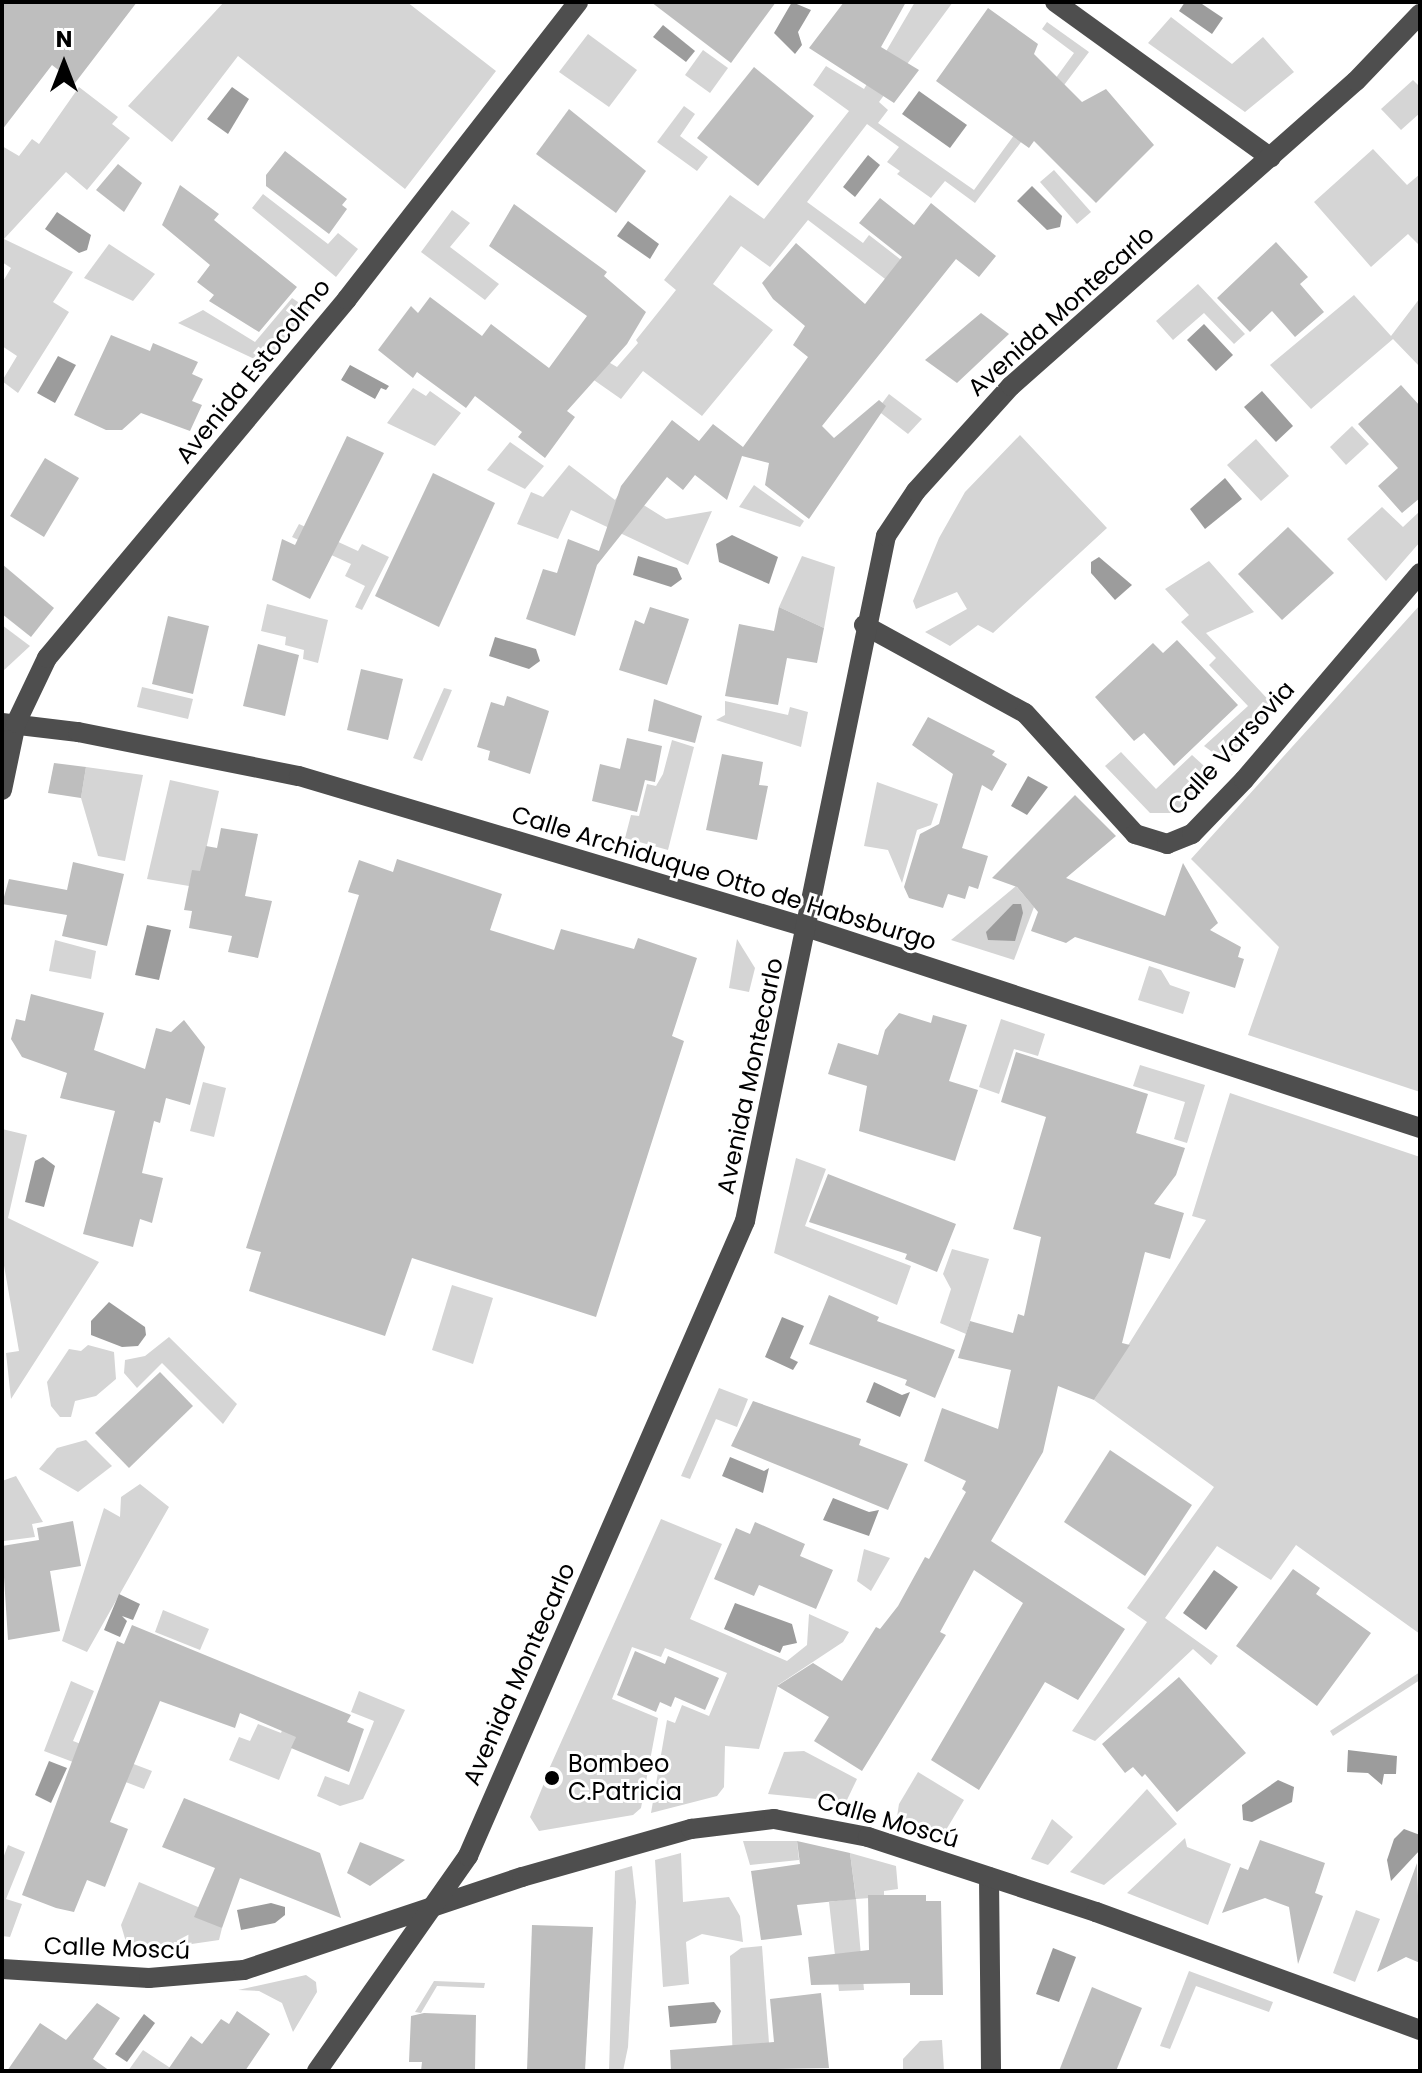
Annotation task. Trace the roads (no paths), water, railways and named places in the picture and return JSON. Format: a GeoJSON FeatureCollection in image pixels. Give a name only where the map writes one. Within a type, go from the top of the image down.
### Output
{"type":"FeatureCollection","features":[{"type":"Feature","properties":{"kind":"street","name":"Avenida Estocolmo"},"geometry":{"type":"LineString","coordinates":[[2,790],[9,723],[47,658],[347,299],[578,2]]}},
{"type":"Feature","properties":{"kind":"street"},"geometry":{"type":"LineString","coordinates":[[1055,2],[1271,158]]}},
{"type":"Feature","properties":{"kind":"street","name":"Avenida Montecarlo"},"geometry":{"type":"LineString","coordinates":[[317,2071],[468,1856],[745,1221],[809,928],[864,625],[886,536],[916,491],[1011,386],[1271,158],[1420,14]]}},
{"type":"Feature","properties":{"kind":"street","name":"Calle Varsovia"},"geometry":{"type":"LineString","coordinates":[[864,625],[1025,713],[1135,834],[1167,844],[1192,834],[1244,780],[1420,573]]}},
{"type":"Feature","properties":{"kind":"street","name":"Calle Archiduque Otto de Habsburgo"},"geometry":{"type":"LineString","coordinates":[[9,723],[290,774],[809,928],[1420,1128]]}},
{"type":"Feature","properties":{"kind":"street","name":"Calle Moscú"},"geometry":{"type":"LineString","coordinates":[[2,1969],[197,1978],[303,1954],[430,1909],[691,1829],[774,1819],[858,1834],[989,1877],[1420,2030]]}},
{"type":"Feature","properties":{"kind":"street"},"geometry":{"type":"LineString","coordinates":[[989,1877],[991,2071]]}},
{"type":"Feature","properties":{"kind":"place","name":"Bombeo C.Patricia"},"geometry":{"type":"Point","coordinates":[552,1778]}}]}
